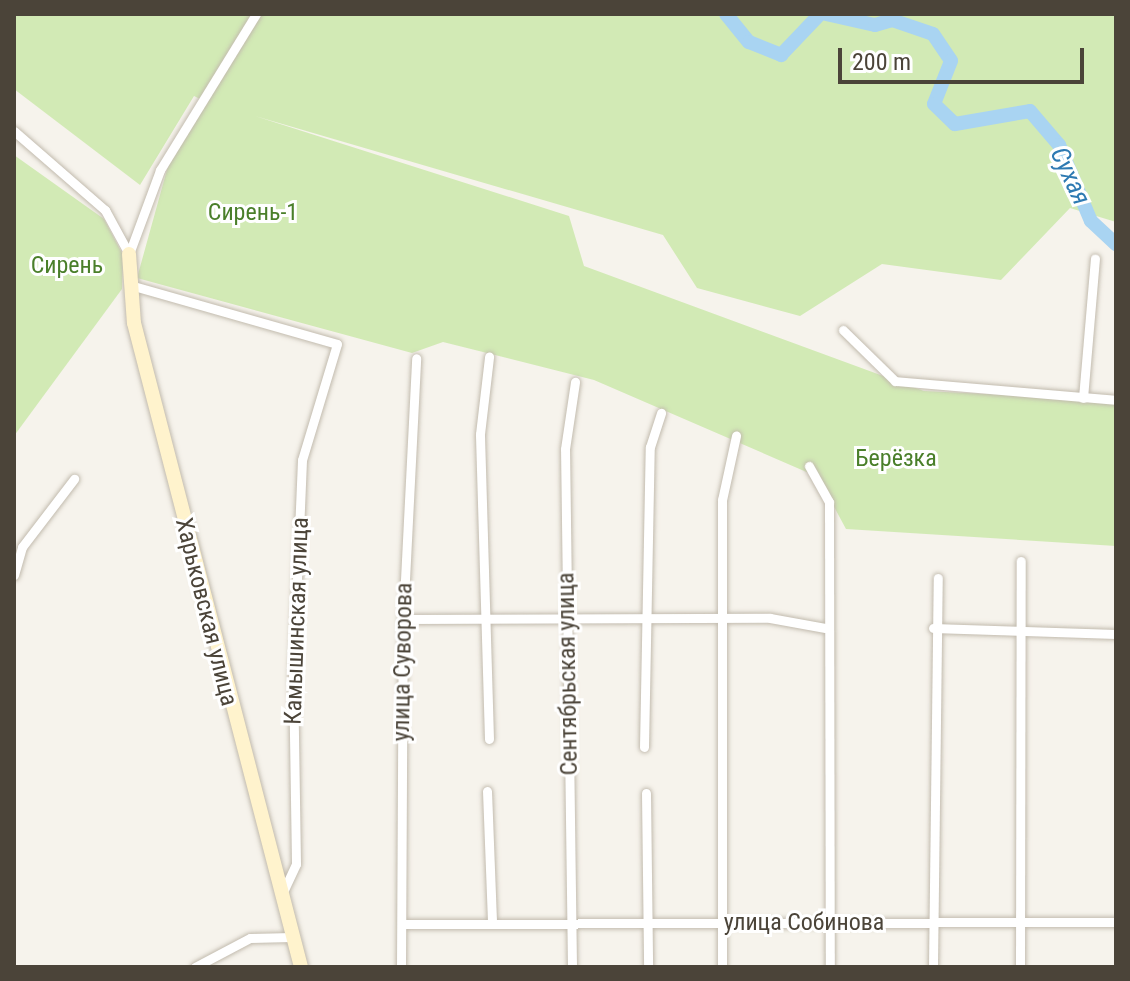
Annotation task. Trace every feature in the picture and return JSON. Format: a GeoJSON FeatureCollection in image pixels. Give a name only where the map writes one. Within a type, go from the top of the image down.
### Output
{"type":"FeatureCollection","features":[{"type":"Feature","properties":{"kind":"street"},"geometry":{"type":"LineString","coordinates":[[129,254],[160,170],[256,14]]}},
{"type":"Feature","properties":{"kind":"street"},"geometry":{"type":"LineString","coordinates":[[14,131],[105,210],[129,254]]}},
{"type":"Feature","properties":{"kind":"street","name":"Харьковская улица"},"geometry":{"type":"LineString","coordinates":[[129,254],[130,285],[279,900],[301,967]]}},
{"type":"Feature","properties":{"kind":"street"},"geometry":{"type":"LineString","coordinates":[[1083,398],[1095,259]]}},
{"type":"Feature","properties":{"kind":"street","name":"Камышинская улица"},"geometry":{"type":"LineString","coordinates":[[130,285],[337,344],[302,460],[293,672],[296,864],[279,900]]}},
{"type":"Feature","properties":{"kind":"street"},"geometry":{"type":"LineString","coordinates":[[843,330],[895,381],[1116,400]]}},
{"type":"Feature","properties":{"kind":"street"},"geometry":{"type":"LineString","coordinates":[[489,357],[480,434],[490,618],[489,739]]}},
{"type":"Feature","properties":{"kind":"street","name":"улица Суворова"},"geometry":{"type":"LineString","coordinates":[[401,967],[403,619],[416,358]]}},
{"type":"Feature","properties":{"kind":"street","name":"Сентябрьская улица"},"geometry":{"type":"LineString","coordinates":[[572,967],[565,449],[575,382]]}},
{"type":"Feature","properties":{"kind":"street"},"geometry":{"type":"LineString","coordinates":[[644,747],[650,447],[661,413]]}},
{"type":"Feature","properties":{"kind":"street"},"geometry":{"type":"LineString","coordinates":[[722,967],[722,500],[736,436]]}},
{"type":"Feature","properties":{"kind":"street"},"geometry":{"type":"LineString","coordinates":[[809,466],[829,502],[825,628],[830,967]]}},
{"type":"Feature","properties":{"kind":"street"},"geometry":{"type":"LineString","coordinates":[[14,575],[22,547],[74,479]]}},
{"type":"Feature","properties":{"kind":"street"},"geometry":{"type":"LineString","coordinates":[[1020,967],[1021,561]]}},
{"type":"Feature","properties":{"kind":"street"},"geometry":{"type":"LineString","coordinates":[[933,967],[933,628],[938,578]]}},
{"type":"Feature","properties":{"kind":"street"},"geometry":{"type":"LineString","coordinates":[[403,619],[566,617],[647,623],[770,618],[825,628]]}},
{"type":"Feature","properties":{"kind":"street"},"geometry":{"type":"LineString","coordinates":[[933,628],[1116,634]]}},
{"type":"Feature","properties":{"kind":"street"},"geometry":{"type":"LineString","coordinates":[[487,791],[492,924]]}},
{"type":"Feature","properties":{"kind":"street"},"geometry":{"type":"LineString","coordinates":[[646,793],[648,967]]}},
{"type":"Feature","properties":{"kind":"street","name":"улица Собинова"},"geometry":{"type":"LineString","coordinates":[[402,924],[1116,922]]}},
{"type":"Feature","properties":{"kind":"street"},"geometry":{"type":"LineString","coordinates":[[195,967],[250,938],[292,937]]}},
{"type":"Feature","properties":{"kind":"green space"},"geometry":{"type":"Polygon","coordinates":[[[14,14],[1116,14],[1116,222],[1070,208],[1001,280],[882,264],[800,316],[697,288],[663,235],[255,116],[569,216],[584,266],[924,391],[1116,400],[1116,546],[846,529],[818,477],[594,380],[443,342],[412,353],[137,278],[168,166],[202,100],[194,96],[140,185],[14,89],[14,14]]]}},
{"type":"Feature","properties":{"kind":"green space","name":"Сирень"},"geometry":{"type":"Polygon","coordinates":[[[14,155],[104,219],[123,255],[122,289],[14,436],[14,155]]]}},
{"type":"Feature","properties":{"kind":"waterway","name":"Сухая"},"geometry":{"type":"LineString","coordinates":[[726,14],[749,42],[781,55],[820,14]]}},
{"type":"Feature","properties":{"kind":"waterway","name":"Сухая"},"geometry":{"type":"LineString","coordinates":[[826,14],[875,25],[892,20],[933,34],[951,61],[934,104],[955,124],[1030,111],[1059,145],[1091,221],[1116,244]]}},
{"type":"Feature","properties":{"kind":"park label","name":"Сирень-1"},"geometry":{"type":"Point","coordinates":[253,213]}},
{"type":"Feature","properties":{"kind":"park label","name":"Берёзка"},"geometry":{"type":"Point","coordinates":[896,459]}}]}
